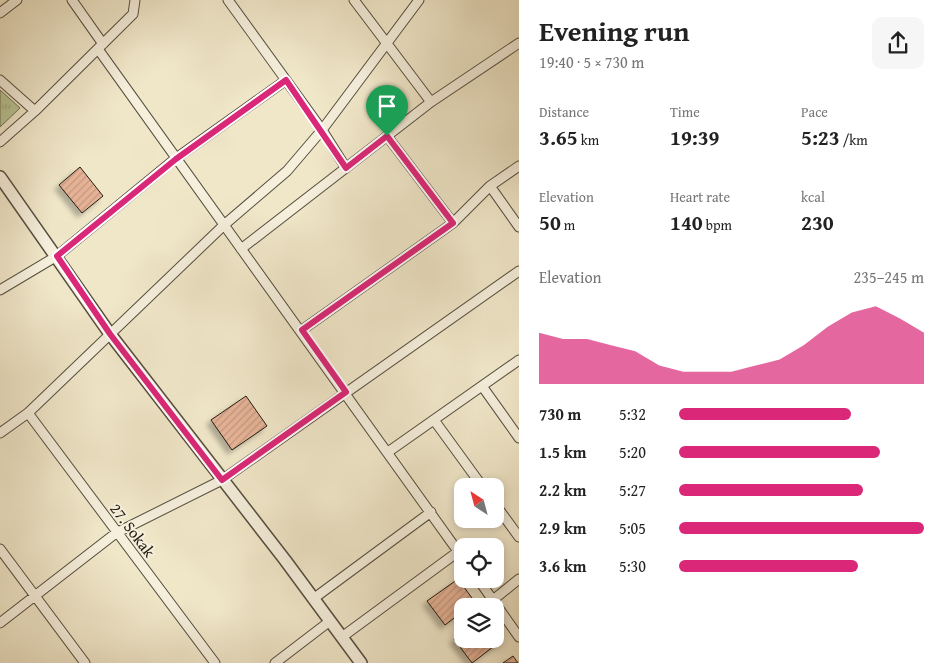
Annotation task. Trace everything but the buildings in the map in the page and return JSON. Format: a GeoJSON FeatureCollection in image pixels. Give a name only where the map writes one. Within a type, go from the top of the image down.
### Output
{"type":"FeatureCollection","features":[{"type":"Feature","properties":{"kind":"street"},"geometry":{"type":"LineString","coordinates":[[0,13],[17,0]]}},
{"type":"Feature","properties":{"kind":"street"},"geometry":{"type":"LineString","coordinates":[[72,0],[100,47],[176,159],[302,330],[454,545]]}},
{"type":"Feature","properties":{"kind":"street"},"geometry":{"type":"LineString","coordinates":[[0,142],[35,111],[133,14],[135,0]]}},
{"type":"Feature","properties":{"kind":"street"},"geometry":{"type":"LineString","coordinates":[[228,0],[322,130],[346,168]]}},
{"type":"Feature","properties":{"kind":"street"},"geometry":{"type":"LineString","coordinates":[[354,0],[431,102]]}},
{"type":"Feature","properties":{"kind":"street"},"geometry":{"type":"LineString","coordinates":[[0,433],[28,413],[224,225],[287,171],[322,130],[419,0]]}},
{"type":"Feature","properties":{"kind":"street"},"geometry":{"type":"LineString","coordinates":[[241,249],[431,102],[519,43]]}},
{"type":"Feature","properties":{"kind":"street"},"geometry":{"type":"LineString","coordinates":[[0,80],[35,111]]}},
{"type":"Feature","properties":{"kind":"street"},"geometry":{"type":"LineString","coordinates":[[0,290],[57,256],[176,159],[286,80]]}},
{"type":"Feature","properties":{"kind":"street"},"geometry":{"type":"LineString","coordinates":[[387,136],[453,223]]}},
{"type":"Feature","properties":{"kind":"street"},"geometry":{"type":"LineString","coordinates":[[302,330],[453,223],[490,186],[519,166]]}},
{"type":"Feature","properties":{"kind":"street"},"geometry":{"type":"LineString","coordinates":[[0,176],[110,334],[330,621],[360,663]]}},
{"type":"Feature","properties":{"kind":"street"},"geometry":{"type":"LineString","coordinates":[[490,186],[519,227]]}},
{"type":"Feature","properties":{"kind":"street"},"geometry":{"type":"LineString","coordinates":[[0,623],[116,533],[222,480],[519,271]]}},
{"type":"Feature","properties":{"kind":"street"},"geometry":{"type":"LineString","coordinates":[[388,452],[519,360]]}},
{"type":"Feature","properties":{"kind":"street"},"geometry":{"type":"LineString","coordinates":[[482,386],[519,438]]}},
{"type":"Feature","properties":{"kind":"street","name":"27. Sokak"},"geometry":{"type":"LineString","coordinates":[[28,413],[215,663]]}},
{"type":"Feature","properties":{"kind":"street"},"geometry":{"type":"LineString","coordinates":[[434,420],[476,478]]}},
{"type":"Feature","properties":{"kind":"street"},"geometry":{"type":"LineString","coordinates":[[313,599],[431,512]]}},
{"type":"Feature","properties":{"kind":"street"},"geometry":{"type":"LineString","coordinates":[[504,516],[519,537]]}},
{"type":"Feature","properties":{"kind":"street"},"geometry":{"type":"LineString","coordinates":[[0,549],[85,663]]}},
{"type":"Feature","properties":{"kind":"street"},"geometry":{"type":"LineString","coordinates":[[342,637],[454,558]]}},
{"type":"Feature","properties":{"kind":"street"},"geometry":{"type":"LineString","coordinates":[[495,598],[519,579]]}},
{"type":"Feature","properties":{"kind":"street"},"geometry":{"type":"LineString","coordinates":[[504,616],[519,637]]}},
{"type":"Feature","properties":{"kind":"street"},"geometry":{"type":"LineString","coordinates":[[276,663],[330,621]]}},
{"type":"Feature","properties":{"kind":"green space"},"geometry":{"type":"Polygon","coordinates":[[[0,90],[20,108],[0,127],[0,90]]]}},
{"type":"Feature","properties":{"kind":"route"},"geometry":{"type":"LineString","coordinates":[[286,80],[322,130],[346,168],[387,136],[453,223],[302,330],[346,392],[222,480],[110,334],[57,256],[176,159],[286,80]]}}]}
